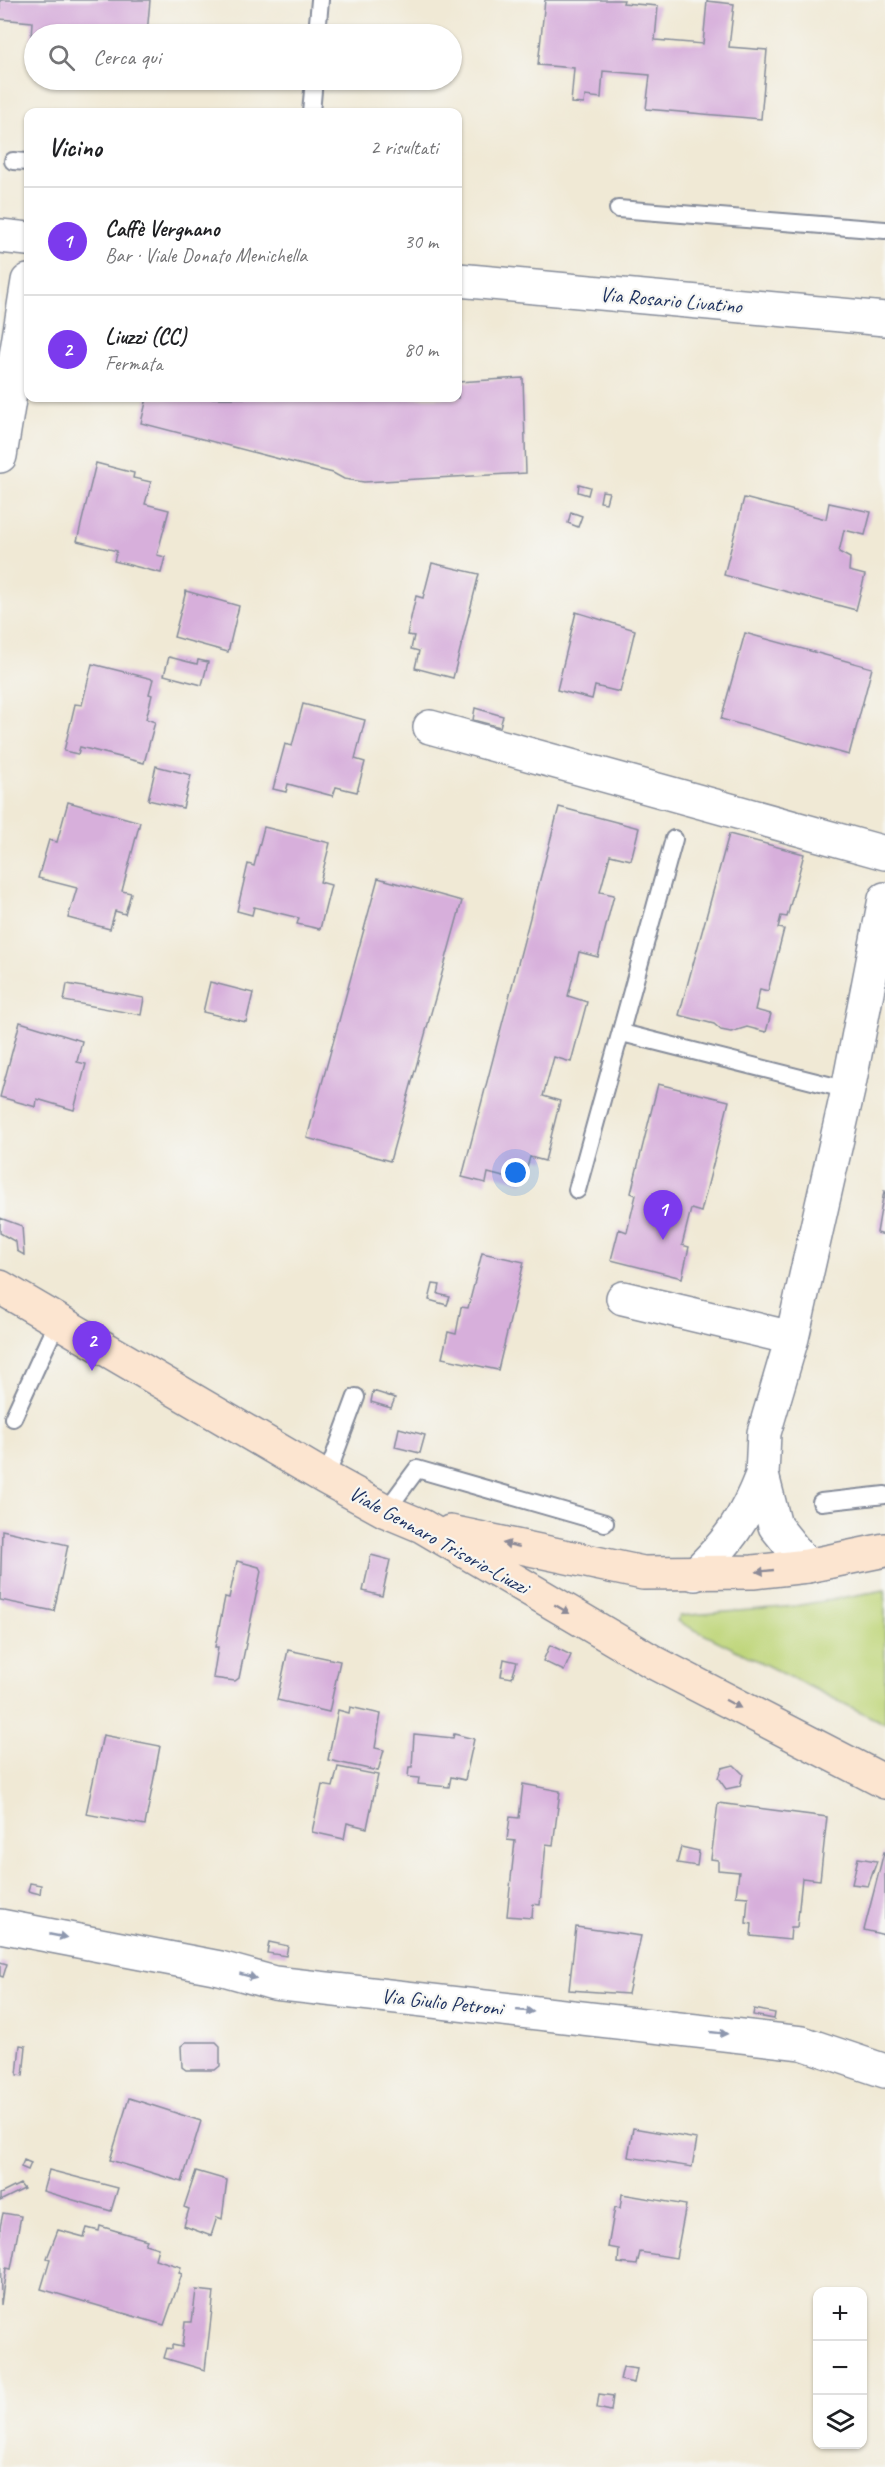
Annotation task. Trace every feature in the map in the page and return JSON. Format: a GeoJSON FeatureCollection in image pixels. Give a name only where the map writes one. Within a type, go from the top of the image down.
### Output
{"type":"FeatureCollection","features":[{"type":"Feature","properties":{"kind":"main road","name":"Viale Gennaro Trisorio-Liuzzi"},"geometry":{"type":"LineString","coordinates":[[0,1287],[326,1478],[386,1511],[422,1526],[655,1663],[885,1782]]}},
{"type":"Feature","properties":{"kind":"main road"},"geometry":{"type":"LineString","coordinates":[[422,1526],[643,1573],[753,1572],[807,1566],[885,1550]]}},
{"type":"Feature","properties":{"kind":"street"},"geometry":{"type":"LineString","coordinates":[[0,236],[24,239]]}},
{"type":"Feature","properties":{"kind":"street","name":"Via Rosario Livatino"},"geometry":{"type":"LineString","coordinates":[[462,280],[885,319]]}},
{"type":"Feature","properties":{"kind":"street"},"geometry":{"type":"LineString","coordinates":[[0,456],[24,306]]}},
{"type":"Feature","properties":{"kind":"street"},"geometry":{"type":"LineString","coordinates":[[430,727],[885,853]]}},
{"type":"Feature","properties":{"kind":"street"},"geometry":{"type":"LineString","coordinates":[[807,1566],[775,1526],[762,1475],[764,1432],[792,1338],[848,1090],[885,899]]}},
{"type":"Feature","properties":{"kind":"street"},"geometry":{"type":"LineString","coordinates":[[623,1298],[792,1338]]}},
{"type":"Feature","properties":{"kind":"street"},"geometry":{"type":"LineString","coordinates":[[695,1574],[721,1549],[747,1514],[762,1475]]}},
{"type":"Feature","properties":{"kind":"street","name":"Via Giulio Petroni"},"geometry":{"type":"LineString","coordinates":[[0,1926],[220,1968],[274,1983],[802,2043],[885,2071]]}},
{"type":"Feature","properties":{"kind":"lane"},"geometry":{"type":"LineString","coordinates":[[318,24],[320,0]]}},
{"type":"Feature","properties":{"kind":"lane"},"geometry":{"type":"LineString","coordinates":[[311,108],[313,90]]}},
{"type":"Feature","properties":{"kind":"lane"},"geometry":{"type":"LineString","coordinates":[[618,209],[885,230]]}},
{"type":"Feature","properties":{"kind":"lane"},"geometry":{"type":"LineString","coordinates":[[577,1190],[674,839]]}},
{"type":"Feature","properties":{"kind":"lane"},"geometry":{"type":"LineString","coordinates":[[622,1033],[848,1090]]}},
{"type":"Feature","properties":{"kind":"lane"},"geometry":{"type":"LineString","coordinates":[[13,1418],[57,1322]]}},
{"type":"Feature","properties":{"kind":"lane"},"geometry":{"type":"LineString","coordinates":[[326,1478],[356,1397]]}},
{"type":"Feature","properties":{"kind":"lane"},"geometry":{"type":"LineString","coordinates":[[386,1511],[417,1469],[605,1523]]}},
{"type":"Feature","properties":{"kind":"lane"},"geometry":{"type":"LineString","coordinates":[[821,1502],[885,1496]]}},
{"type":"Feature","properties":{"kind":"green space"},"geometry":{"type":"Polygon","coordinates":[[[885,1590],[885,1724],[677,1621],[680,1616],[795,1606],[885,1590]]]}},
{"type":"Feature","properties":{"kind":"building"},"geometry":{"type":"Polygon","coordinates":[[[0,0],[150,0],[148,24],[32,24],[32,22],[0,19],[0,0]]]}},
{"type":"Feature","properties":{"kind":"building"},"geometry":{"type":"Polygon","coordinates":[[[545,0],[624,0],[623,3],[658,6],[655,40],[703,44],[707,1],[734,4],[729,47],[767,50],[761,119],[646,109],[650,75],[603,71],[601,98],[585,96],[584,104],[571,103],[574,68],[538,65],[545,0]]]}},
{"type":"Feature","properties":{"kind":"building"},"geometry":{"type":"Polygon","coordinates":[[[523,378],[526,473],[364,482],[344,479],[333,473],[141,423],[146,402],[462,402],[462,382],[523,378]]]}},
{"type":"Feature","properties":{"kind":"building"},"geometry":{"type":"Polygon","coordinates":[[[96,463],[134,473],[133,478],[151,482],[145,504],[169,510],[157,555],[165,557],[161,573],[114,561],[117,551],[77,541],[96,463]]]}},
{"type":"Feature","properties":{"kind":"building"},"geometry":{"type":"Polygon","coordinates":[[[579,484],[590,487],[588,495],[578,492],[579,484]]]}},
{"type":"Feature","properties":{"kind":"building"},"geometry":{"type":"Polygon","coordinates":[[[602,491],[609,492],[606,503],[600,502],[602,491]]]}},
{"type":"Feature","properties":{"kind":"building"},"geometry":{"type":"Polygon","coordinates":[[[744,498],[826,519],[829,503],[871,512],[865,535],[844,530],[839,552],[850,558],[849,571],[865,575],[856,610],[724,575],[744,498]]]}},
{"type":"Feature","properties":{"kind":"building"},"geometry":{"type":"Polygon","coordinates":[[[571,512],[582,516],[578,527],[568,523],[571,512]]]}},
{"type":"Feature","properties":{"kind":"building"},"geometry":{"type":"Polygon","coordinates":[[[432,563],[479,574],[453,678],[415,668],[419,651],[411,649],[414,636],[407,635],[416,596],[423,598],[432,563]]]}},
{"type":"Feature","properties":{"kind":"building"},"geometry":{"type":"Polygon","coordinates":[[[186,591],[239,606],[228,652],[174,637],[186,591]]]}},
{"type":"Feature","properties":{"kind":"building"},"geometry":{"type":"Polygon","coordinates":[[[576,612],[635,630],[620,692],[595,686],[592,699],[557,690],[576,612]]]}},
{"type":"Feature","properties":{"kind":"building"},"geometry":{"type":"Polygon","coordinates":[[[745,633],[872,668],[849,755],[721,719],[745,633]]]}},
{"type":"Feature","properties":{"kind":"building"},"geometry":{"type":"Polygon","coordinates":[[[169,657],[197,664],[198,660],[208,662],[202,685],[164,675],[169,657]]]}},
{"type":"Feature","properties":{"kind":"building"},"geometry":{"type":"Polygon","coordinates":[[[92,664],[153,679],[146,719],[155,722],[144,763],[80,747],[78,754],[64,751],[75,704],[82,705],[92,664]]]}},
{"type":"Feature","properties":{"kind":"building"},"geometry":{"type":"Polygon","coordinates":[[[303,704],[365,720],[355,759],[365,762],[357,792],[336,787],[333,796],[288,784],[286,792],[273,789],[285,744],[292,746],[303,704]]]}},
{"type":"Feature","properties":{"kind":"building"},"geometry":{"type":"Polygon","coordinates":[[[475,708],[503,716],[500,727],[473,720],[475,708]]]}},
{"type":"Feature","properties":{"kind":"building"},"geometry":{"type":"Polygon","coordinates":[[[156,766],[191,775],[183,808],[148,800],[156,766]]]}},
{"type":"Feature","properties":{"kind":"building"},"geometry":{"type":"Polygon","coordinates":[[[68,802],[140,822],[122,891],[131,893],[125,914],[115,911],[110,929],[68,918],[77,888],[38,878],[49,840],[57,842],[68,802]]]}},
{"type":"Feature","properties":{"kind":"building"},"geometry":{"type":"Polygon","coordinates":[[[559,807],[639,828],[631,860],[610,855],[600,892],[614,895],[598,957],[579,952],[568,996],[587,1002],[571,1062],[554,1057],[543,1096],[560,1101],[545,1161],[530,1157],[523,1182],[488,1173],[486,1183],[462,1177],[559,807]]]}},
{"type":"Feature","properties":{"kind":"building"},"geometry":{"type":"Polygon","coordinates":[[[264,827],[330,843],[320,882],[331,885],[320,929],[297,924],[299,918],[254,907],[252,915],[237,911],[248,864],[254,866],[264,827]]]}},
{"type":"Feature","properties":{"kind":"building"},"geometry":{"type":"Polygon","coordinates":[[[729,834],[804,854],[787,917],[781,916],[778,928],[784,929],[768,991],[760,989],[755,1010],[771,1014],[766,1032],[747,1027],[731,1032],[721,1030],[714,1024],[679,1015],[729,834]]]}},
{"type":"Feature","properties":{"kind":"building"},"geometry":{"type":"Polygon","coordinates":[[[378,878],[462,901],[390,1161],[307,1138],[378,878]]]}},
{"type":"Feature","properties":{"kind":"building"},"geometry":{"type":"Polygon","coordinates":[[[210,982],[253,993],[246,1022],[203,1012],[210,982]]]}},
{"type":"Feature","properties":{"kind":"building"},"geometry":{"type":"Polygon","coordinates":[[[67,984],[144,998],[141,1015],[64,1001],[67,984]]]}},
{"type":"Feature","properties":{"kind":"building"},"geometry":{"type":"Polygon","coordinates":[[[20,1022],[82,1041],[77,1062],[86,1064],[74,1110],[37,1099],[36,1107],[0,1097],[20,1022]]]}},
{"type":"Feature","properties":{"kind":"building"},"geometry":{"type":"Polygon","coordinates":[[[658,1084],[729,1101],[701,1212],[691,1209],[682,1245],[689,1247],[682,1278],[611,1260],[619,1229],[627,1232],[636,1195],[631,1193],[658,1084]]]}},
{"type":"Feature","properties":{"kind":"building"},"geometry":{"type":"Polygon","coordinates":[[[885,1191],[885,1235],[877,1233],[885,1191]]]}},
{"type":"Feature","properties":{"kind":"building"},"geometry":{"type":"Polygon","coordinates":[[[0,1218],[22,1226],[24,1255],[17,1251],[16,1242],[0,1233],[0,1218]]]}},
{"type":"Feature","properties":{"kind":"building"},"geometry":{"type":"Polygon","coordinates":[[[482,1253],[524,1262],[498,1370],[442,1358],[448,1332],[456,1334],[461,1307],[468,1308],[482,1253]]]}},
{"type":"Feature","properties":{"kind":"building"},"geometry":{"type":"Polygon","coordinates":[[[433,1284],[440,1285],[438,1294],[450,1297],[447,1305],[429,1300],[433,1284]]]}},
{"type":"Feature","properties":{"kind":"building"},"geometry":{"type":"Polygon","coordinates":[[[373,1391],[395,1398],[391,1408],[371,1402],[373,1391]]]}},
{"type":"Feature","properties":{"kind":"building"},"geometry":{"type":"Polygon","coordinates":[[[399,1428],[425,1435],[420,1453],[395,1447],[399,1428]]]}},
{"type":"Feature","properties":{"kind":"building"},"geometry":{"type":"Polygon","coordinates":[[[2,1530],[68,1545],[54,1611],[0,1600],[2,1530]]]}},
{"type":"Feature","properties":{"kind":"building"},"geometry":{"type":"Polygon","coordinates":[[[371,1555],[390,1560],[382,1596],[363,1591],[371,1555]]]}},
{"type":"Feature","properties":{"kind":"building"},"geometry":{"type":"Polygon","coordinates":[[[237,1561],[259,1567],[261,1571],[239,1678],[235,1681],[213,1678],[218,1647],[215,1647],[225,1597],[229,1598],[237,1561]]]}},
{"type":"Feature","properties":{"kind":"building"},"geometry":{"type":"Polygon","coordinates":[[[550,1645],[571,1655],[564,1671],[543,1661],[550,1645]]]}},
{"type":"Feature","properties":{"kind":"building"},"geometry":{"type":"Polygon","coordinates":[[[288,1650],[340,1661],[329,1712],[277,1700],[288,1650]]]}},
{"type":"Feature","properties":{"kind":"building"},"geometry":{"type":"Polygon","coordinates":[[[504,1659],[517,1662],[512,1678],[501,1676],[504,1659]]]}},
{"type":"Feature","properties":{"kind":"building"},"geometry":{"type":"Polygon","coordinates":[[[350,1707],[381,1714],[375,1748],[384,1750],[378,1771],[328,1760],[338,1710],[349,1713],[350,1707]]]}},
{"type":"Feature","properties":{"kind":"building"},"geometry":{"type":"Polygon","coordinates":[[[414,1734],[453,1738],[454,1734],[474,1739],[465,1780],[451,1777],[449,1787],[418,1784],[419,1778],[408,1777],[409,1767],[412,1767],[414,1734]]]}},
{"type":"Feature","properties":{"kind":"building"},"geometry":{"type":"Polygon","coordinates":[[[103,1735],[160,1746],[145,1825],[86,1814],[103,1735]]]}},
{"type":"Feature","properties":{"kind":"building"},"geometry":{"type":"Polygon","coordinates":[[[734,1765],[743,1774],[740,1786],[726,1789],[718,1778],[722,1768],[734,1765]]]}},
{"type":"Feature","properties":{"kind":"building"},"geometry":{"type":"Polygon","coordinates":[[[338,1767],[378,1775],[367,1828],[347,1823],[344,1839],[312,1832],[322,1785],[333,1787],[338,1767]]]}},
{"type":"Feature","properties":{"kind":"building"},"geometry":{"type":"Polygon","coordinates":[[[523,1784],[560,1791],[553,1845],[546,1844],[540,1905],[533,1904],[532,1918],[507,1916],[515,1841],[507,1840],[510,1817],[519,1818],[523,1784]]]}},
{"type":"Feature","properties":{"kind":"building"},"geometry":{"type":"Polygon","coordinates":[[[718,1803],[827,1817],[820,1880],[802,1878],[797,1927],[791,1927],[790,1940],[751,1936],[752,1924],[746,1923],[748,1897],[736,1896],[739,1872],[718,1870],[718,1860],[711,1859],[718,1803]]]}},
{"type":"Feature","properties":{"kind":"building"},"geometry":{"type":"Polygon","coordinates":[[[681,1847],[699,1851],[697,1866],[677,1863],[681,1847]]]}},
{"type":"Feature","properties":{"kind":"building"},"geometry":{"type":"Polygon","coordinates":[[[885,1852],[885,1935],[864,1930],[885,1852]]]}},
{"type":"Feature","properties":{"kind":"building"},"geometry":{"type":"Polygon","coordinates":[[[858,1858],[877,1861],[868,1886],[852,1884],[858,1858]]]}},
{"type":"Feature","properties":{"kind":"building"},"geometry":{"type":"Polygon","coordinates":[[[30,1883],[41,1885],[40,1894],[28,1891],[30,1883]]]}},
{"type":"Feature","properties":{"kind":"building"},"geometry":{"type":"Polygon","coordinates":[[[576,1927],[641,1936],[628,1994],[569,1990],[576,1927]]]}},
{"type":"Feature","properties":{"kind":"building"},"geometry":{"type":"Polygon","coordinates":[[[269,1942],[288,1946],[286,1956],[267,1953],[269,1942]]]}},
{"type":"Feature","properties":{"kind":"building"},"geometry":{"type":"Polygon","coordinates":[[[0,1962],[7,1964],[3,1977],[0,1976],[0,1962]]]}},
{"type":"Feature","properties":{"kind":"building"},"geometry":{"type":"Polygon","coordinates":[[[754,2009],[775,2013],[774,2019],[753,2015],[754,2009]]]}},
{"type":"Feature","properties":{"kind":"building"},"geometry":{"type":"Polygon","coordinates":[[[186,2042],[216,2042],[220,2046],[220,2066],[215,2070],[186,2070],[182,2067],[181,2046],[186,2042]]]}},
{"type":"Feature","properties":{"kind":"building"},"geometry":{"type":"Polygon","coordinates":[[[20,2045],[26,2046],[23,2076],[17,2075],[20,2045]]]}},
{"type":"Feature","properties":{"kind":"building"},"geometry":{"type":"Polygon","coordinates":[[[129,2098],[201,2121],[182,2182],[110,2160],[129,2098]]]}},
{"type":"Feature","properties":{"kind":"building"},"geometry":{"type":"Polygon","coordinates":[[[633,2128],[697,2139],[692,2167],[628,2157],[633,2128]]]}},
{"type":"Feature","properties":{"kind":"building"},"geometry":{"type":"Polygon","coordinates":[[[24,2160],[31,2163],[28,2170],[21,2167],[24,2160]]]}},
{"type":"Feature","properties":{"kind":"building"},"geometry":{"type":"Polygon","coordinates":[[[49,2170],[118,2188],[111,2211],[43,2191],[49,2170]]]}},
{"type":"Feature","properties":{"kind":"building"},"geometry":{"type":"Polygon","coordinates":[[[196,2171],[227,2180],[222,2219],[217,2217],[211,2236],[184,2226],[189,2209],[184,2207],[196,2171]]]}},
{"type":"Feature","properties":{"kind":"building"},"geometry":{"type":"Polygon","coordinates":[[[20,2184],[24,2189],[0,2201],[0,2194],[20,2184]]]}},
{"type":"Feature","properties":{"kind":"building"},"geometry":{"type":"Polygon","coordinates":[[[622,2194],[686,2205],[676,2258],[640,2252],[637,2265],[618,2263],[619,2249],[608,2247],[615,2207],[620,2208],[622,2194]]]}},
{"type":"Feature","properties":{"kind":"building"},"geometry":{"type":"Polygon","coordinates":[[[3,2213],[21,2216],[11,2269],[6,2268],[1,2305],[0,2227],[3,2213]]]}},
{"type":"Feature","properties":{"kind":"building"},"geometry":{"type":"Polygon","coordinates":[[[100,2226],[147,2240],[145,2244],[158,2248],[155,2259],[181,2267],[179,2273],[182,2274],[164,2325],[41,2289],[50,2259],[47,2258],[58,2230],[84,2237],[87,2228],[99,2231],[100,2226]]]}},
{"type":"Feature","properties":{"kind":"building"},"geometry":{"type":"Polygon","coordinates":[[[196,2290],[214,2292],[205,2370],[164,2358],[167,2348],[172,2349],[172,2345],[182,2347],[185,2322],[192,2322],[196,2290]]]}},
{"type":"Feature","properties":{"kind":"building"},"geometry":{"type":"Polygon","coordinates":[[[623,2367],[637,2369],[634,2383],[620,2380],[623,2367]]]}},
{"type":"Feature","properties":{"kind":"building"},"geometry":{"type":"Polygon","coordinates":[[[599,2394],[613,2396],[611,2411],[597,2408],[599,2394]]]}},
{"type":"Feature","properties":{"kind":"place","name":"Caffè Vergnano"},"geometry":{"type":"Point","coordinates":[663,1240]}},
{"type":"Feature","properties":{"kind":"place","name":"Liuzzi (CC)"},"geometry":{"type":"Point","coordinates":[92,1371]}}]}
